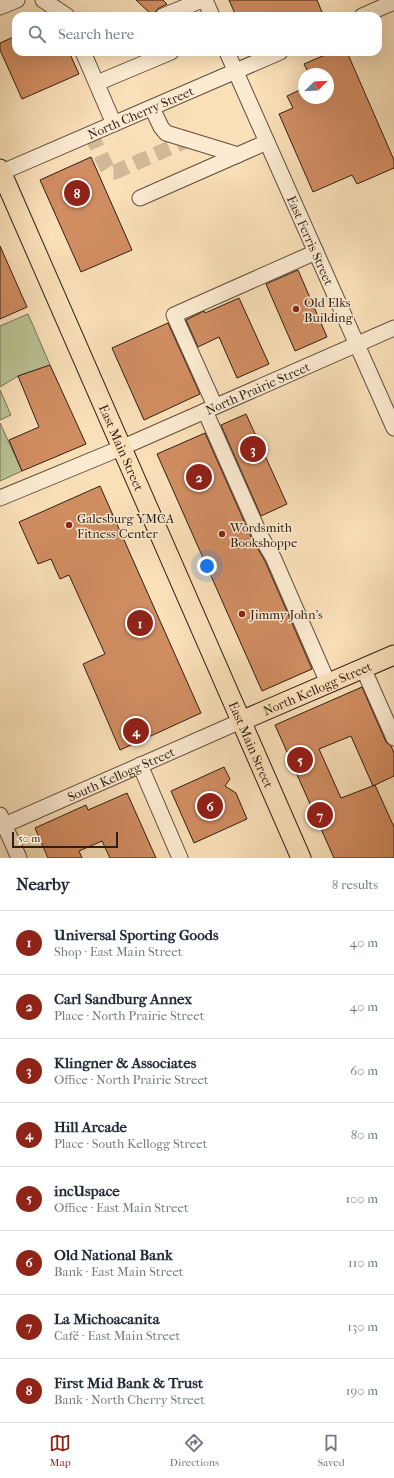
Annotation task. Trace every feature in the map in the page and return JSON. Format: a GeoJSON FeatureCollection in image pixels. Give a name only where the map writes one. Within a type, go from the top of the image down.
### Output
{"type":"FeatureCollection","features":[{"type":"Feature","properties":{"kind":"main road","name":"East Main Street"},"geometry":{"type":"LineString","coordinates":[[0,171],[301,858]]}},
{"type":"Feature","properties":{"kind":"main road","name":"North Kellogg Street"},"geometry":{"type":"LineString","coordinates":[[241,721],[394,655]]}},
{"type":"Feature","properties":{"kind":"street"},"geometry":{"type":"LineString","coordinates":[[0,7],[17,0]]}},
{"type":"Feature","properties":{"kind":"street"},"geometry":{"type":"LineString","coordinates":[[43,0],[60,12]]}},
{"type":"Feature","properties":{"kind":"street"},"geometry":{"type":"LineString","coordinates":[[173,12],[203,0],[210,12]]}},
{"type":"Feature","properties":{"kind":"street"},"geometry":{"type":"LineString","coordinates":[[371,12],[394,2]]}},
{"type":"Feature","properties":{"kind":"street"},"geometry":{"type":"LineString","coordinates":[[86,56],[114,124]]}},
{"type":"Feature","properties":{"kind":"street"},"geometry":{"type":"LineString","coordinates":[[97,83],[161,56]]}},
{"type":"Feature","properties":{"kind":"street","name":"East Ferris Street"},"geometry":{"type":"LineString","coordinates":[[229,56],[394,428]]}},
{"type":"Feature","properties":{"kind":"street","name":"North Cherry Street"},"geometry":{"type":"LineString","coordinates":[[0,171],[152,108],[271,56]]}},
{"type":"Feature","properties":{"kind":"street"},"geometry":{"type":"LineString","coordinates":[[152,108],[161,127],[166,133],[238,155]]}},
{"type":"Feature","properties":{"kind":"street"},"geometry":{"type":"LineString","coordinates":[[140,198],[267,142]]}},
{"type":"Feature","properties":{"kind":"street"},"geometry":{"type":"LineString","coordinates":[[316,252],[174,315],[260,535],[273,557],[328,683]]}},
{"type":"Feature","properties":{"kind":"street","name":"North Prairie Street"},"geometry":{"type":"LineString","coordinates":[[0,498],[121,448],[394,328]]}},
{"type":"Feature","properties":{"kind":"street"},"geometry":{"type":"LineString","coordinates":[[363,668],[394,738]]}},
{"type":"Feature","properties":{"kind":"street","name":"South Kellogg Street"},"geometry":{"type":"LineString","coordinates":[[2,823],[241,721]]}},
{"type":"Feature","properties":{"kind":"street"},"geometry":{"type":"LineString","coordinates":[[140,765],[180,858]]}},
{"type":"Feature","properties":{"kind":"street"},"geometry":{"type":"LineString","coordinates":[[2,823],[19,858]]}},
{"type":"Feature","properties":{"kind":"green space"},"geometry":{"type":"Polygon","coordinates":[[[28,314],[50,365],[18,376],[0,387],[0,326],[28,314]]]}},
{"type":"Feature","properties":{"kind":"green space"},"geometry":{"type":"Polygon","coordinates":[[[0,390],[11,415],[0,420],[0,390]]]}},
{"type":"Feature","properties":{"kind":"green space"},"geometry":{"type":"Polygon","coordinates":[[[0,423],[22,471],[0,481],[0,423]]]}},
{"type":"Feature","properties":{"kind":"building"},"geometry":{"type":"Polygon","coordinates":[[[136,0],[163,0],[167,4],[155,12],[149,12],[136,0]]]}},
{"type":"Feature","properties":{"kind":"building"},"geometry":{"type":"Polygon","coordinates":[[[229,0],[317,0],[322,12],[234,12],[229,0]]]}},
{"type":"Feature","properties":{"kind":"building"},"geometry":{"type":"Polygon","coordinates":[[[12,38],[12,56],[71,56],[79,74],[22,99],[0,50],[0,43],[12,38]]]}},
{"type":"Feature","properties":{"kind":"building"},"geometry":{"type":"Polygon","coordinates":[[[323,56],[349,56],[394,160],[394,168],[357,184],[352,175],[313,192],[279,114],[293,108],[287,96],[298,91],[298,104],[334,104],[334,68],[306,68],[304,64],[323,56]]]}},
{"type":"Feature","properties":{"kind":"building"},"geometry":{"type":"Polygon","coordinates":[[[91,157],[132,250],[81,272],[40,180],[91,157]]]}},
{"type":"Feature","properties":{"kind":"building"},"geometry":{"type":"Polygon","coordinates":[[[0,246],[27,307],[0,319],[0,246]]]}},
{"type":"Feature","properties":{"kind":"building","name":"Old Elks Building"},"geometry":{"type":"Polygon","coordinates":[[[298,270],[327,337],[295,351],[266,284],[298,270]]]}},
{"type":"Feature","properties":{"kind":"building"},"geometry":{"type":"Polygon","coordinates":[[[239,298],[269,364],[237,378],[219,337],[198,347],[186,320],[204,311],[205,313],[239,298]]]}},
{"type":"Feature","properties":{"kind":"building"},"geometry":{"type":"Polygon","coordinates":[[[168,323],[200,394],[144,420],[112,348],[168,323]]]}},
{"type":"Feature","properties":{"kind":"building"},"geometry":{"type":"Polygon","coordinates":[[[50,365],[86,444],[22,471],[9,440],[39,427],[18,376],[50,365]]]}},
{"type":"Feature","properties":{"kind":"building"},"geometry":{"type":"Polygon","coordinates":[[[246,414],[287,504],[261,516],[221,425],[246,414]]]}},
{"type":"Feature","properties":{"kind":"building"},"geometry":{"type":"Polygon","coordinates":[[[205,433],[252,539],[265,561],[312,669],[262,691],[157,454],[205,433]]]}},
{"type":"Feature","properties":{"kind":"building"},"geometry":{"type":"Polygon","coordinates":[[[100,486],[201,713],[120,750],[83,664],[105,654],[69,575],[60,579],[51,559],[38,564],[19,522],[100,486]]]}},
{"type":"Feature","properties":{"kind":"building"},"geometry":{"type":"Polygon","coordinates":[[[362,687],[386,742],[391,746],[394,753],[394,776],[375,785],[394,827],[394,858],[334,858],[275,725],[362,687]],[[351,736],[319,749],[341,798],[373,786],[351,736]]]}},
{"type":"Feature","properties":{"kind":"building"},"geometry":{"type":"Polygon","coordinates":[[[224,767],[230,779],[225,786],[236,793],[247,819],[194,843],[171,791],[224,767]]]}},
{"type":"Feature","properties":{"kind":"building"},"geometry":{"type":"Polygon","coordinates":[[[127,793],[156,858],[110,858],[102,841],[79,851],[82,858],[48,858],[35,828],[86,805],[88,810],[127,793]]]}},
{"type":"Feature","properties":{"kind":"tunnel"},"geometry":{"type":"LineString","coordinates":[[91,134],[110,172],[115,172],[190,139]]}},
{"type":"Feature","properties":{"kind":"place","name":"First Mid Bank & Trust"},"geometry":{"type":"Point","coordinates":[77,193]}},
{"type":"Feature","properties":{"kind":"place","name":"Old Elks Building"},"geometry":{"type":"Point","coordinates":[296,309]}},
{"type":"Feature","properties":{"kind":"place","name":"Klingner & Associates"},"geometry":{"type":"Point","coordinates":[253,449]}},
{"type":"Feature","properties":{"kind":"place","name":"Carl Sandburg Annex"},"geometry":{"type":"Point","coordinates":[199,477]}},
{"type":"Feature","properties":{"kind":"place","name":"Galesburg YMCA Fitness Center"},"geometry":{"type":"Point","coordinates":[69,525]}},
{"type":"Feature","properties":{"kind":"place","name":"Wordsmith Bookshoppe"},"geometry":{"type":"Point","coordinates":[222,534]}},
{"type":"Feature","properties":{"kind":"place","name":"Jimmy John's"},"geometry":{"type":"Point","coordinates":[242,614]}},
{"type":"Feature","properties":{"kind":"place","name":"Universal Sporting Goods"},"geometry":{"type":"Point","coordinates":[140,623]}},
{"type":"Feature","properties":{"kind":"place","name":"Hill Arcade"},"geometry":{"type":"Point","coordinates":[136,731]}},
{"type":"Feature","properties":{"kind":"place","name":"incUspace"},"geometry":{"type":"Point","coordinates":[300,760]}},
{"type":"Feature","properties":{"kind":"place","name":"Old National Bank"},"geometry":{"type":"Point","coordinates":[210,806]}},
{"type":"Feature","properties":{"kind":"place","name":"La Michoacanita"},"geometry":{"type":"Point","coordinates":[320,815]}}]}
